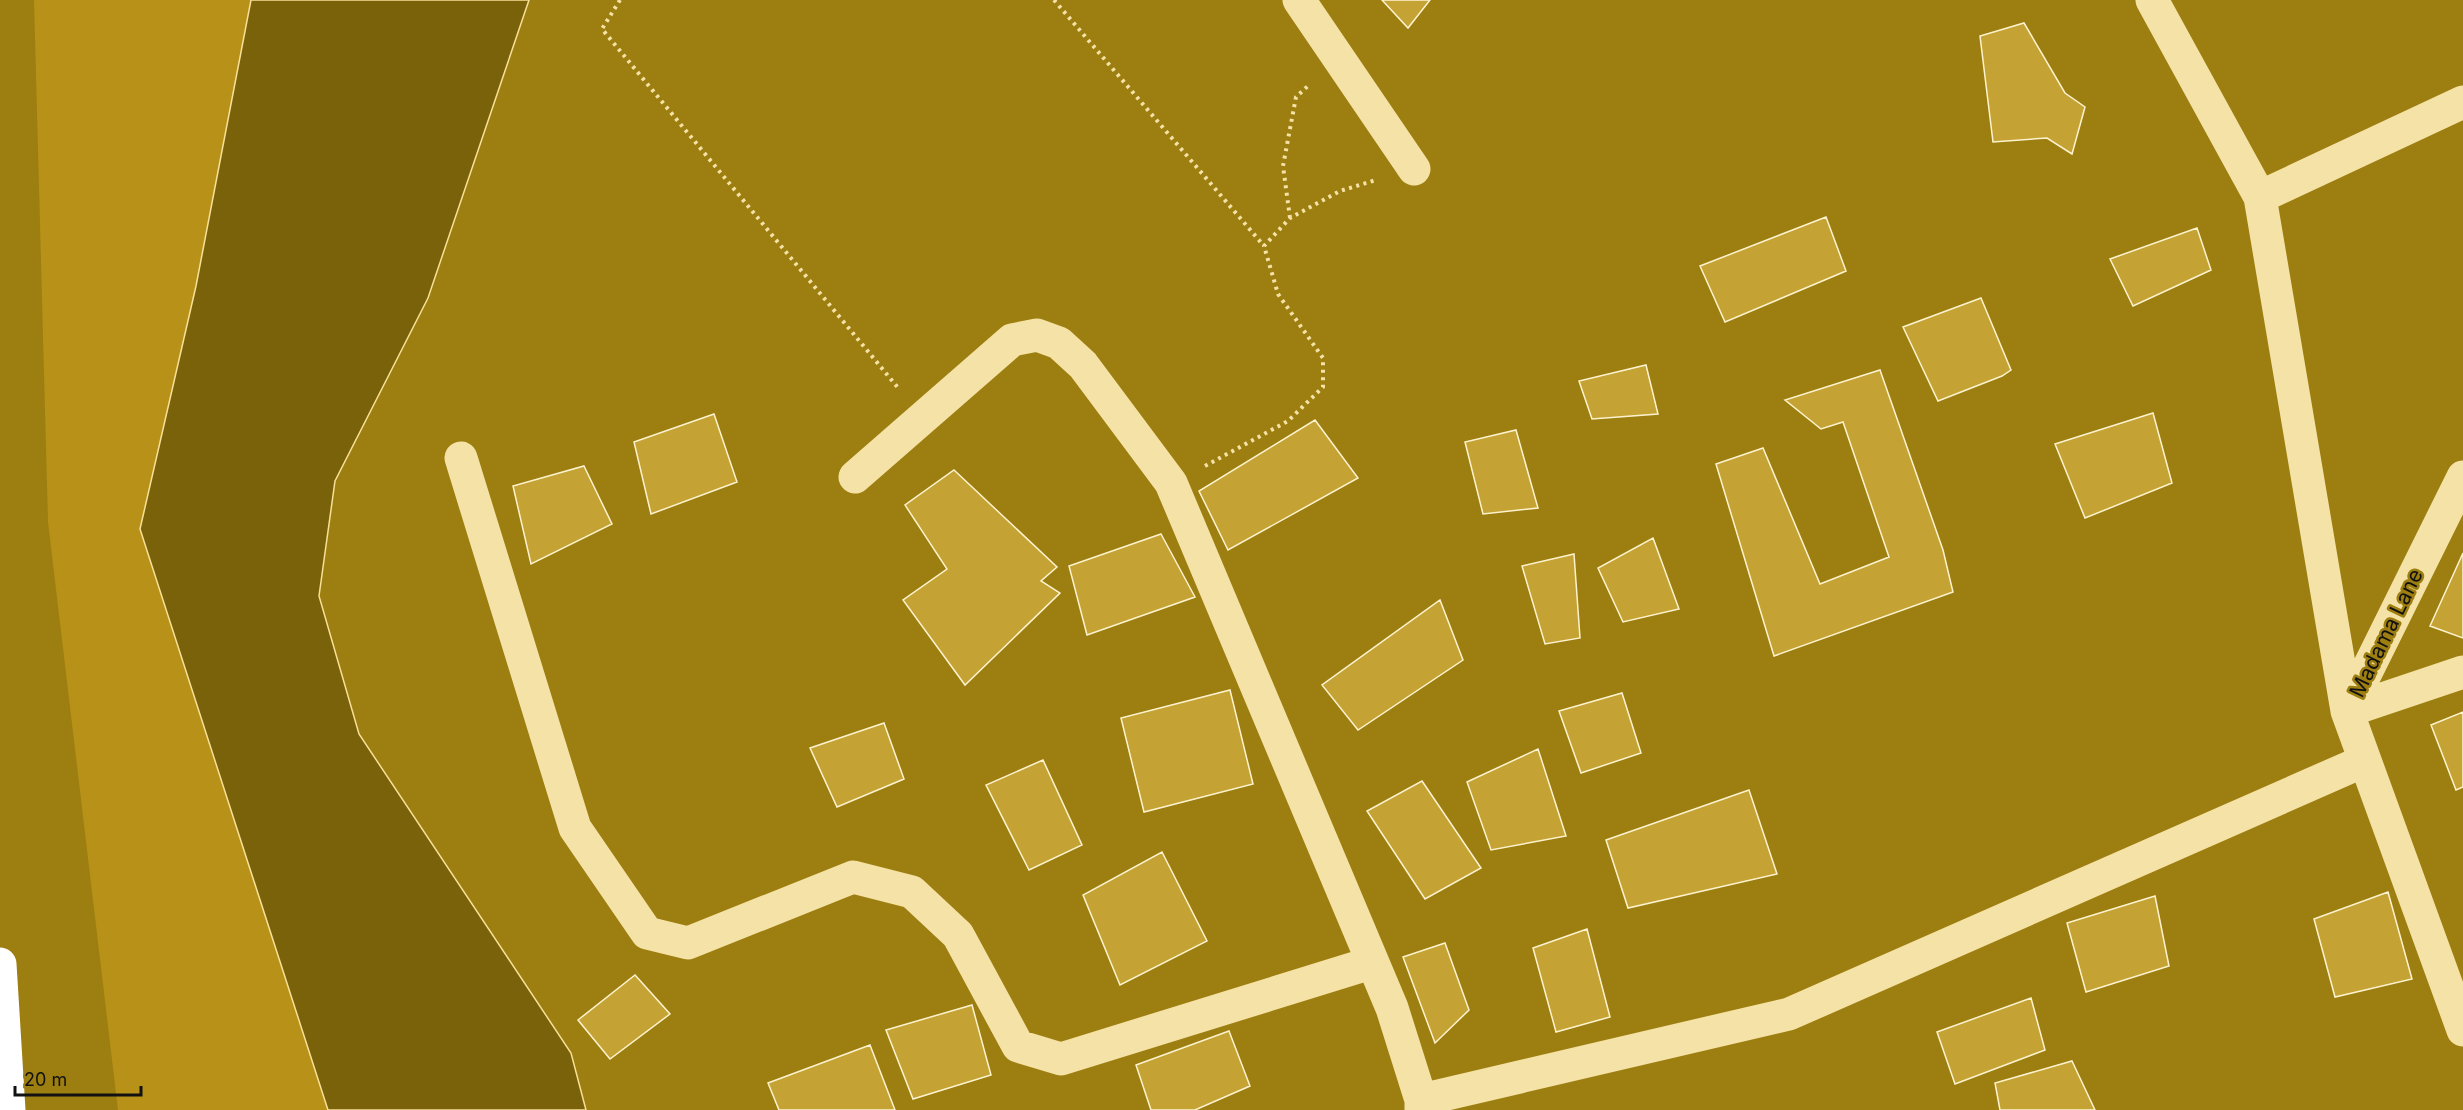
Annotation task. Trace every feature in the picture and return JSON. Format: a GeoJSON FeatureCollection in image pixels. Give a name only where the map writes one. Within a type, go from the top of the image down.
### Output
{"type":"FeatureCollection","features":[{"type":"Feature","properties":{"kind":"highway"},"geometry":{"type":"LineString","coordinates":[[0,964],[9,1110]]}},
{"type":"Feature","properties":{"kind":"street"},"geometry":{"type":"LineString","coordinates":[[1299,0],[1414,169]]}},
{"type":"Feature","properties":{"kind":"street"},"geometry":{"type":"LineString","coordinates":[[2152,0],[2260,197],[2347,711],[2463,1030]]}},
{"type":"Feature","properties":{"kind":"street"},"geometry":{"type":"LineString","coordinates":[[2260,197],[2463,102]]}},
{"type":"Feature","properties":{"kind":"street"},"geometry":{"type":"LineString","coordinates":[[855,477],[1012,340],[1037,335],[1059,343],[1083,365],[1171,483],[1371,963],[1392,1008],[1421,1105],[1789,1014],[2364,761]]}},
{"type":"Feature","properties":{"kind":"street"},"geometry":{"type":"LineString","coordinates":[[461,458],[575,828],[647,933],[688,942],[853,877],[912,892],[958,935],[1018,1046],[1061,1059],[1371,963]]}},
{"type":"Feature","properties":{"kind":"street","name":"Madama Lane"},"geometry":{"type":"LineString","coordinates":[[2347,711],[2463,477]]}},
{"type":"Feature","properties":{"kind":"street","name":"Madama Lane"},"geometry":{"type":"LineString","coordinates":[[2347,711],[2463,672]]}},
{"type":"Feature","properties":{"kind":"path"},"geometry":{"type":"LineString","coordinates":[[620,0],[602,29],[922,417]]}},
{"type":"Feature","properties":{"kind":"path"},"geometry":{"type":"LineString","coordinates":[[1054,0],[1264,246],[1278,294],[1323,358],[1323,387],[1288,421],[1241,449],[1171,483]]}},
{"type":"Feature","properties":{"kind":"path"},"geometry":{"type":"LineString","coordinates":[[1290,218],[1283,166],[1296,97],[1338,57]]}},
{"type":"Feature","properties":{"kind":"path"},"geometry":{"type":"LineString","coordinates":[[1264,246],[1290,218],[1340,191],[1414,169]]}},
{"type":"Feature","properties":{"kind":"shaded area"},"geometry":{"type":"Polygon","coordinates":[[[34,0],[251,0],[196,286],[140,529],[328,1110],[118,1110],[48,522],[34,0]]]}},
{"type":"Feature","properties":{"kind":"shaded area"},"geometry":{"type":"Polygon","coordinates":[[[251,0],[529,0],[428,298],[335,481],[319,596],[359,734],[571,1053],[586,1110],[328,1110],[140,529],[196,286],[251,0]]]}},
{"type":"Feature","properties":{"kind":"building"},"geometry":{"type":"Polygon","coordinates":[[[1382,0],[1430,0],[1408,28],[1382,0]]]}},
{"type":"Feature","properties":{"kind":"building"},"geometry":{"type":"Polygon","coordinates":[[[2024,23],[2065,93],[2085,107],[2072,154],[2047,138],[1993,142],[1980,36],[2024,23]]]}},
{"type":"Feature","properties":{"kind":"building"},"geometry":{"type":"Polygon","coordinates":[[[1826,217],[1846,271],[1725,322],[1700,266],[1826,217]]]}},
{"type":"Feature","properties":{"kind":"building"},"geometry":{"type":"Polygon","coordinates":[[[2197,228],[2211,270],[2133,306],[2110,259],[2197,228]]]}},
{"type":"Feature","properties":{"kind":"building"},"geometry":{"type":"Polygon","coordinates":[[[1981,298],[2011,370],[2002,376],[1938,401],[1903,327],[1981,298]]]}},
{"type":"Feature","properties":{"kind":"building"},"geometry":{"type":"Polygon","coordinates":[[[1646,365],[1658,414],[1592,419],[1579,381],[1646,365]]]}},
{"type":"Feature","properties":{"kind":"building"},"geometry":{"type":"Polygon","coordinates":[[[1880,370],[1943,550],[1953,592],[1774,656],[1716,464],[1763,448],[1820,584],[1889,557],[1843,422],[1821,429],[1785,400],[1880,370]]]}},
{"type":"Feature","properties":{"kind":"building"},"geometry":{"type":"Polygon","coordinates":[[[2153,413],[2172,483],[2085,518],[2055,444],[2153,413]]]}},
{"type":"Feature","properties":{"kind":"building"},"geometry":{"type":"Polygon","coordinates":[[[714,414],[737,482],[651,514],[634,442],[714,414]]]}},
{"type":"Feature","properties":{"kind":"building"},"geometry":{"type":"Polygon","coordinates":[[[1315,420],[1358,478],[1228,550],[1199,491],[1315,420]]]}},
{"type":"Feature","properties":{"kind":"building"},"geometry":{"type":"Polygon","coordinates":[[[1516,430],[1538,508],[1483,514],[1465,442],[1516,430]]]}},
{"type":"Feature","properties":{"kind":"building"},"geometry":{"type":"Polygon","coordinates":[[[584,466],[612,524],[531,564],[513,486],[584,466]]]}},
{"type":"Feature","properties":{"kind":"building"},"geometry":{"type":"Polygon","coordinates":[[[954,470],[1057,567],[1041,581],[1060,593],[965,685],[903,600],[947,569],[905,505],[954,470]]]}},
{"type":"Feature","properties":{"kind":"building"},"geometry":{"type":"Polygon","coordinates":[[[1161,534],[1195,597],[1087,635],[1069,566],[1161,534]]]}},
{"type":"Feature","properties":{"kind":"building"},"geometry":{"type":"Polygon","coordinates":[[[1653,538],[1679,609],[1623,622],[1598,568],[1653,538]]]}},
{"type":"Feature","properties":{"kind":"building"},"geometry":{"type":"Polygon","coordinates":[[[2463,553],[2463,638],[2430,626],[2463,553]]]}},
{"type":"Feature","properties":{"kind":"building"},"geometry":{"type":"Polygon","coordinates":[[[1574,554],[1580,638],[1545,644],[1522,566],[1574,554]]]}},
{"type":"Feature","properties":{"kind":"building"},"geometry":{"type":"Polygon","coordinates":[[[1440,600],[1463,660],[1358,730],[1322,685],[1440,600]]]}},
{"type":"Feature","properties":{"kind":"building"},"geometry":{"type":"Polygon","coordinates":[[[1230,690],[1253,784],[1144,812],[1121,718],[1230,690]]]}},
{"type":"Feature","properties":{"kind":"building"},"geometry":{"type":"Polygon","coordinates":[[[1622,693],[1641,753],[1581,773],[1559,711],[1622,693]]]}},
{"type":"Feature","properties":{"kind":"building"},"geometry":{"type":"Polygon","coordinates":[[[2463,712],[2463,787],[2456,790],[2431,725],[2463,712]]]}},
{"type":"Feature","properties":{"kind":"building"},"geometry":{"type":"Polygon","coordinates":[[[884,723],[904,779],[837,807],[810,748],[884,723]]]}},
{"type":"Feature","properties":{"kind":"building"},"geometry":{"type":"Polygon","coordinates":[[[1538,749],[1566,836],[1491,850],[1467,782],[1538,749]]]}},
{"type":"Feature","properties":{"kind":"building"},"geometry":{"type":"Polygon","coordinates":[[[1043,760],[1082,845],[1029,870],[986,785],[1043,760]]]}},
{"type":"Feature","properties":{"kind":"building"},"geometry":{"type":"Polygon","coordinates":[[[1422,781],[1481,868],[1425,899],[1367,811],[1422,781]]]}},
{"type":"Feature","properties":{"kind":"building"},"geometry":{"type":"Polygon","coordinates":[[[1749,790],[1777,874],[1628,908],[1606,840],[1749,790]]]}},
{"type":"Feature","properties":{"kind":"building"},"geometry":{"type":"Polygon","coordinates":[[[1162,852],[1207,941],[1120,985],[1083,895],[1162,852]]]}},
{"type":"Feature","properties":{"kind":"building"},"geometry":{"type":"Polygon","coordinates":[[[2388,892],[2412,979],[2335,997],[2314,919],[2388,892]]]}},
{"type":"Feature","properties":{"kind":"building"},"geometry":{"type":"Polygon","coordinates":[[[2155,896],[2169,966],[2086,992],[2067,923],[2155,896]]]}},
{"type":"Feature","properties":{"kind":"building"},"geometry":{"type":"Polygon","coordinates":[[[1587,929],[1610,1017],[1556,1032],[1533,948],[1587,929]]]}},
{"type":"Feature","properties":{"kind":"building"},"geometry":{"type":"Polygon","coordinates":[[[1445,943],[1469,1010],[1435,1043],[1403,957],[1445,943]]]}},
{"type":"Feature","properties":{"kind":"building"},"geometry":{"type":"Polygon","coordinates":[[[635,975],[670,1014],[610,1059],[578,1020],[635,975]]]}},
{"type":"Feature","properties":{"kind":"building"},"geometry":{"type":"Polygon","coordinates":[[[2031,998],[2045,1050],[1955,1084],[1937,1032],[2031,998]]]}},
{"type":"Feature","properties":{"kind":"building"},"geometry":{"type":"Polygon","coordinates":[[[972,1005],[991,1075],[913,1099],[886,1030],[972,1005]]]}},
{"type":"Feature","properties":{"kind":"building"},"geometry":{"type":"Polygon","coordinates":[[[1229,1031],[1250,1086],[1195,1110],[1151,1110],[1136,1065],[1229,1031]]]}},
{"type":"Feature","properties":{"kind":"building"},"geometry":{"type":"Polygon","coordinates":[[[870,1045],[895,1110],[779,1110],[768,1083],[870,1045]]]}},
{"type":"Feature","properties":{"kind":"building"},"geometry":{"type":"Polygon","coordinates":[[[2072,1061],[2095,1110],[2000,1110],[1995,1083],[2072,1061]]]}}]}
